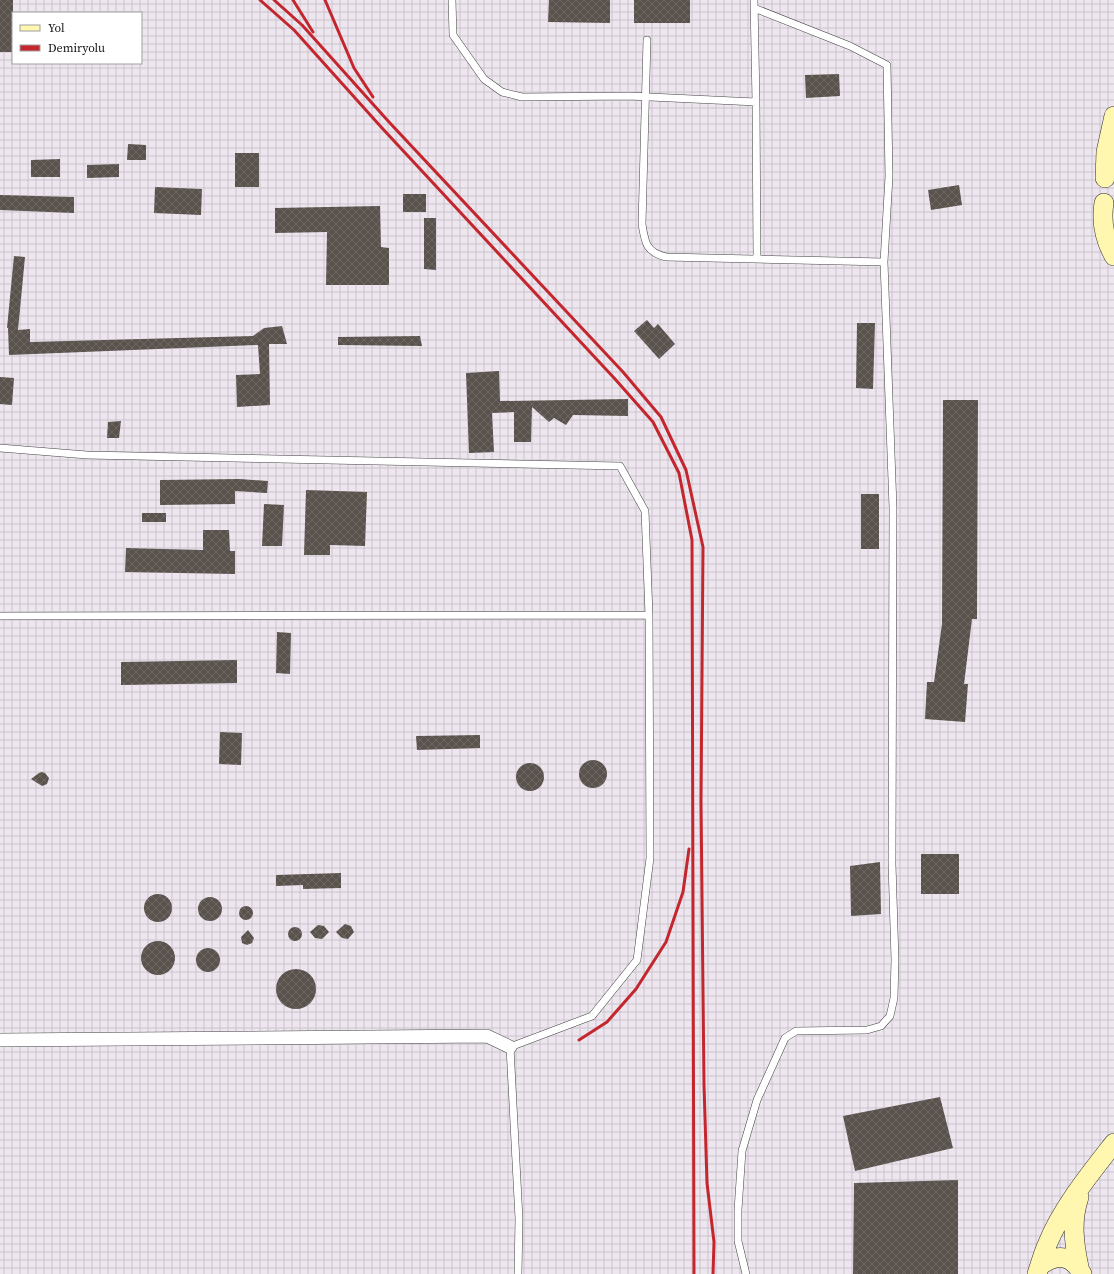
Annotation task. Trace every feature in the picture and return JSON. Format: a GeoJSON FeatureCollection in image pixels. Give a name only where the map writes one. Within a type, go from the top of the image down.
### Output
{"type":"FeatureCollection","features":[{"type":"Feature","properties":{"kind":"street"},"geometry":{"type":"LineString","coordinates":[[1114,116],[1106,152],[1109,173],[1102,186],[1109,208],[1102,216],[1108,244],[1114,256]]}},
{"type":"Feature","properties":{"kind":"street"},"geometry":{"type":"LineString","coordinates":[[0,1040],[487,1036],[510,1047]]}},
{"type":"Feature","properties":{"kind":"street"},"geometry":{"type":"LineString","coordinates":[[1039,1270],[1046,1246],[1058,1223],[1083,1182],[1114,1143]]}},
{"type":"Feature","properties":{"kind":"street"},"geometry":{"type":"LineString","coordinates":[[1080,1270],[1074,1228],[1075,1209],[1083,1182]]}},
{"type":"Feature","properties":{"kind":"street"},"geometry":{"type":"LineString","coordinates":[[1039,1270],[1050,1259],[1060,1257],[1074,1262],[1080,1270]]}},
{"type":"Feature","properties":{"kind":"lane"},"geometry":{"type":"LineString","coordinates":[[452,0],[453,35],[484,78],[502,92],[522,97],[644,97],[756,102]]}},
{"type":"Feature","properties":{"kind":"lane"},"geometry":{"type":"LineString","coordinates":[[746,1274],[738,1241],[738,1210],[742,1151],[757,1100],[785,1038],[796,1031],[867,1030],[881,1026],[890,1016],[894,998],[895,960],[892,864],[892,508],[884,262],[889,176],[887,65],[850,46],[754,4],[757,258]]}},
{"type":"Feature","properties":{"kind":"lane"},"geometry":{"type":"LineString","coordinates":[[647,40],[644,97],[642,224],[646,244],[656,254],[666,257],[884,262]]}},
{"type":"Feature","properties":{"kind":"lane"},"geometry":{"type":"LineString","coordinates":[[0,448],[87,454],[620,466],[645,511],[649,615],[650,858],[637,960],[592,1016],[510,1047],[519,1219],[518,1274]]}},
{"type":"Feature","properties":{"kind":"lane"},"geometry":{"type":"LineString","coordinates":[[0,616],[649,615]]}},
{"type":"Feature","properties":{"kind":"shaded area"},"geometry":{"type":"Polygon","coordinates":[[[0,0],[1114,0],[1114,1274],[0,1274],[0,0]]]}},
{"type":"Feature","properties":{"kind":"building"},"geometry":{"type":"Polygon","coordinates":[[[0,0],[13,0],[12,52],[0,52],[0,0]]]}},
{"type":"Feature","properties":{"kind":"building"},"geometry":{"type":"Polygon","coordinates":[[[549,0],[610,0],[610,23],[548,22],[549,0]]]}},
{"type":"Feature","properties":{"kind":"building"},"geometry":{"type":"Polygon","coordinates":[[[634,0],[690,0],[690,23],[634,23],[634,0]]]}},
{"type":"Feature","properties":{"kind":"building"},"geometry":{"type":"Polygon","coordinates":[[[839,74],[840,96],[806,98],[805,75],[839,74]]]}},
{"type":"Feature","properties":{"kind":"building"},"geometry":{"type":"Polygon","coordinates":[[[128,144],[146,145],[146,160],[127,160],[128,144]]]}},
{"type":"Feature","properties":{"kind":"building"},"geometry":{"type":"Polygon","coordinates":[[[235,153],[259,153],[259,187],[235,187],[235,153]]]}},
{"type":"Feature","properties":{"kind":"building"},"geometry":{"type":"Polygon","coordinates":[[[60,159],[60,177],[31,177],[31,160],[60,159]]]}},
{"type":"Feature","properties":{"kind":"building"},"geometry":{"type":"Polygon","coordinates":[[[119,164],[119,177],[87,178],[87,165],[119,164]]]}},
{"type":"Feature","properties":{"kind":"building"},"geometry":{"type":"Polygon","coordinates":[[[959,185],[962,205],[931,210],[928,190],[959,185]]]}},
{"type":"Feature","properties":{"kind":"building"},"geometry":{"type":"Polygon","coordinates":[[[155,187],[202,189],[201,215],[154,213],[155,187]]]}},
{"type":"Feature","properties":{"kind":"building"},"geometry":{"type":"Polygon","coordinates":[[[403,194],[426,194],[426,212],[403,212],[403,194]]]}},
{"type":"Feature","properties":{"kind":"building"},"geometry":{"type":"Polygon","coordinates":[[[0,195],[74,197],[74,213],[0,210],[0,195]]]}},
{"type":"Feature","properties":{"kind":"building"},"geometry":{"type":"Polygon","coordinates":[[[380,206],[381,247],[389,248],[389,285],[326,285],[327,232],[275,233],[275,208],[380,206]]]}},
{"type":"Feature","properties":{"kind":"building"},"geometry":{"type":"Polygon","coordinates":[[[424,218],[436,218],[436,270],[424,269],[424,218]]]}},
{"type":"Feature","properties":{"kind":"building"},"geometry":{"type":"Polygon","coordinates":[[[14,256],[25,257],[18,330],[30,329],[30,342],[253,336],[264,328],[282,326],[287,344],[269,344],[270,405],[237,407],[236,375],[260,374],[258,345],[9,355],[7,328],[14,256]]]}},
{"type":"Feature","properties":{"kind":"building"},"geometry":{"type":"Polygon","coordinates":[[[647,320],[654,328],[658,324],[675,344],[659,359],[634,331],[647,320]]]}},
{"type":"Feature","properties":{"kind":"building"},"geometry":{"type":"Polygon","coordinates":[[[857,323],[875,323],[873,389],[856,388],[857,323]]]}},
{"type":"Feature","properties":{"kind":"building"},"geometry":{"type":"Polygon","coordinates":[[[420,336],[422,346],[338,345],[338,337],[420,336]]]}},
{"type":"Feature","properties":{"kind":"building"},"geometry":{"type":"Polygon","coordinates":[[[499,371],[500,401],[628,399],[628,416],[573,415],[566,425],[554,418],[549,422],[532,407],[531,442],[514,442],[514,412],[492,413],[494,452],[469,453],[466,373],[499,371]]]}},
{"type":"Feature","properties":{"kind":"building"},"geometry":{"type":"Polygon","coordinates":[[[0,377],[14,378],[12,405],[0,404],[0,377]]]}},
{"type":"Feature","properties":{"kind":"building"},"geometry":{"type":"Polygon","coordinates":[[[943,400],[978,400],[977,619],[972,619],[964,684],[968,684],[965,722],[925,719],[927,682],[934,682],[942,624],[943,400]]]}},
{"type":"Feature","properties":{"kind":"building"},"geometry":{"type":"Polygon","coordinates":[[[121,421],[119,438],[107,438],[108,422],[121,421]]]}},
{"type":"Feature","properties":{"kind":"building"},"geometry":{"type":"Polygon","coordinates":[[[240,479],[268,481],[267,493],[235,491],[235,504],[160,505],[160,480],[240,479]]]}},
{"type":"Feature","properties":{"kind":"building"},"geometry":{"type":"Polygon","coordinates":[[[306,490],[367,492],[365,546],[330,545],[330,555],[304,555],[306,490]]]}},
{"type":"Feature","properties":{"kind":"building"},"geometry":{"type":"Polygon","coordinates":[[[861,494],[879,494],[879,549],[861,549],[861,494]]]}},
{"type":"Feature","properties":{"kind":"building"},"geometry":{"type":"Polygon","coordinates":[[[264,504],[284,505],[282,546],[262,546],[264,504]]]}},
{"type":"Feature","properties":{"kind":"building"},"geometry":{"type":"Polygon","coordinates":[[[142,513],[166,513],[166,522],[142,522],[142,513]]]}},
{"type":"Feature","properties":{"kind":"building"},"geometry":{"type":"Polygon","coordinates":[[[203,530],[229,530],[230,551],[235,551],[235,574],[125,572],[126,548],[203,550],[203,530]]]}},
{"type":"Feature","properties":{"kind":"building"},"geometry":{"type":"Polygon","coordinates":[[[277,632],[291,633],[290,674],[276,673],[277,632]]]}},
{"type":"Feature","properties":{"kind":"building"},"geometry":{"type":"Polygon","coordinates":[[[237,660],[237,683],[121,685],[121,662],[237,660]]]}},
{"type":"Feature","properties":{"kind":"building"},"geometry":{"type":"Polygon","coordinates":[[[220,732],[242,733],[241,765],[219,764],[220,732]]]}},
{"type":"Feature","properties":{"kind":"building"},"geometry":{"type":"Polygon","coordinates":[[[480,735],[480,748],[417,750],[416,736],[480,735]]]}},
{"type":"Feature","properties":{"kind":"building"},"geometry":{"type":"Polygon","coordinates":[[[593,760],[603,764],[607,774],[603,784],[593,788],[583,784],[579,774],[583,764],[593,760]]]}},
{"type":"Feature","properties":{"kind":"building"},"geometry":{"type":"Polygon","coordinates":[[[530,763],[540,767],[544,777],[540,787],[530,791],[520,787],[516,777],[520,767],[530,763]]]}},
{"type":"Feature","properties":{"kind":"building"},"geometry":{"type":"Polygon","coordinates":[[[42,772],[49,778],[47,784],[42,786],[31,779],[42,772]]]}},
{"type":"Feature","properties":{"kind":"building"},"geometry":{"type":"Polygon","coordinates":[[[921,854],[959,854],[959,894],[921,894],[921,854]]]}},
{"type":"Feature","properties":{"kind":"building"},"geometry":{"type":"Polygon","coordinates":[[[880,862],[881,914],[851,916],[850,866],[880,862]]]}},
{"type":"Feature","properties":{"kind":"building"},"geometry":{"type":"Polygon","coordinates":[[[341,873],[341,888],[303,889],[303,885],[276,886],[276,875],[341,873]]]}},
{"type":"Feature","properties":{"kind":"building"},"geometry":{"type":"Polygon","coordinates":[[[158,894],[168,898],[172,908],[168,918],[158,922],[148,918],[144,908],[148,898],[158,894]]]}},
{"type":"Feature","properties":{"kind":"building"},"geometry":{"type":"Polygon","coordinates":[[[210,897],[219,900],[222,909],[219,918],[210,921],[201,918],[198,909],[201,900],[210,897]]]}},
{"type":"Feature","properties":{"kind":"building"},"geometry":{"type":"Polygon","coordinates":[[[246,906],[251,908],[253,913],[251,918],[246,920],[241,918],[239,913],[241,908],[246,906]]]}},
{"type":"Feature","properties":{"kind":"building"},"geometry":{"type":"Polygon","coordinates":[[[345,924],[351,926],[354,932],[348,939],[342,938],[336,932],[345,924]]]}},
{"type":"Feature","properties":{"kind":"building"},"geometry":{"type":"Polygon","coordinates":[[[318,925],[324,926],[329,932],[322,939],[315,938],[310,932],[318,925]]]}},
{"type":"Feature","properties":{"kind":"building"},"geometry":{"type":"Polygon","coordinates":[[[295,927],[300,929],[302,934],[300,939],[295,941],[290,939],[288,934],[290,929],[295,927]]]}},
{"type":"Feature","properties":{"kind":"building"},"geometry":{"type":"Polygon","coordinates":[[[248,930],[254,938],[252,943],[247,945],[242,943],[241,937],[248,930]]]}},
{"type":"Feature","properties":{"kind":"building"},"geometry":{"type":"Polygon","coordinates":[[[155,941],[161,941],[165,942],[172,948],[175,958],[174,965],[168,972],[161,975],[155,975],[151,974],[144,968],[141,961],[141,955],[142,951],[148,944],[155,941]]]}},
{"type":"Feature","properties":{"kind":"building"},"geometry":{"type":"Polygon","coordinates":[[[208,948],[217,951],[220,960],[217,969],[208,972],[199,969],[196,960],[199,951],[208,948]]]}},
{"type":"Feature","properties":{"kind":"building"},"geometry":{"type":"Polygon","coordinates":[[[300,969],[307,972],[313,978],[316,989],[315,997],[307,1006],[300,1009],[292,1009],[285,1006],[277,997],[276,985],[279,978],[288,970],[300,969]]]}},
{"type":"Feature","properties":{"kind":"building"},"geometry":{"type":"Polygon","coordinates":[[[940,1097],[953,1148],[855,1171],[843,1116],[940,1097]]]}},
{"type":"Feature","properties":{"kind":"building"},"geometry":{"type":"Polygon","coordinates":[[[958,1180],[958,1274],[853,1274],[854,1183],[958,1180]]]}},
{"type":"Feature","properties":{"kind":"railway"},"geometry":{"type":"LineString","coordinates":[[260,0],[294,30],[382,128],[615,379],[653,422],[679,473],[692,540],[694,1274]]}},
{"type":"Feature","properties":{"kind":"railway"},"geometry":{"type":"LineString","coordinates":[[274,0],[302,25],[389,122],[623,372],[661,417],[686,470],[703,547],[701,802],[704,1085],[707,1183],[714,1242],[713,1274]]}},
{"type":"Feature","properties":{"kind":"railway"},"geometry":{"type":"LineString","coordinates":[[293,0],[313,32]]}},
{"type":"Feature","properties":{"kind":"railway"},"geometry":{"type":"LineString","coordinates":[[325,0],[354,68],[373,97]]}},
{"type":"Feature","properties":{"kind":"railway"},"geometry":{"type":"LineString","coordinates":[[579,1040],[607,1022],[636,989],[666,942],[683,892],[689,849]]}}]}
